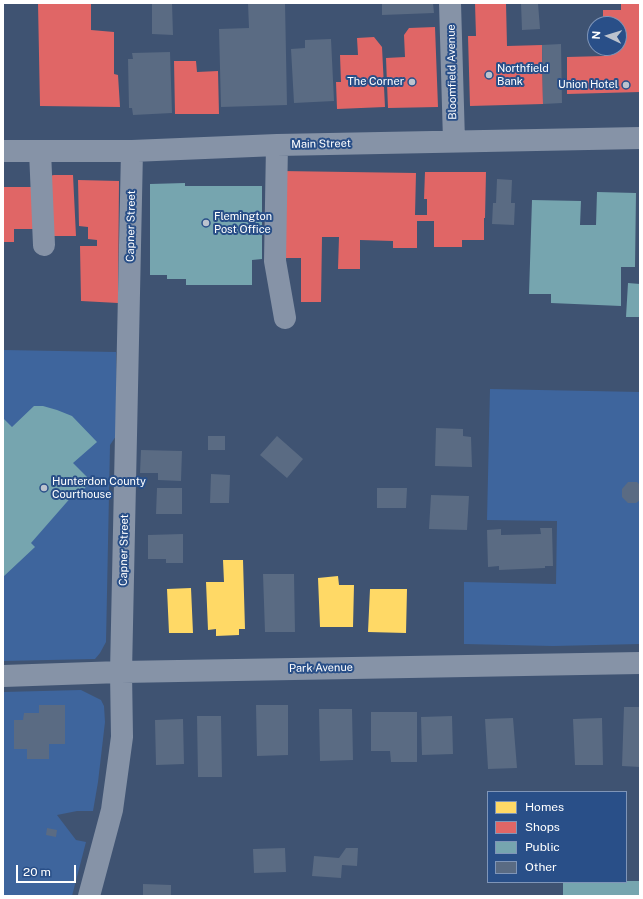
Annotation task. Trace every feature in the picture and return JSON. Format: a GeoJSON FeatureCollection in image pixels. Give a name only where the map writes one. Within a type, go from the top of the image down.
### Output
{"type":"FeatureCollection","features":[{"type":"Feature","properties":{"kind":"street","name":"Bloomfield Avenue"},"geometry":{"type":"LineString","coordinates":[[450,3],[454,141]]}},
{"type":"Feature","properties":{"kind":"street","name":"Main Street"},"geometry":{"type":"LineString","coordinates":[[3,151],[132,151],[277,145],[640,138]]}},
{"type":"Feature","properties":{"kind":"street"},"geometry":{"type":"LineString","coordinates":[[277,145],[275,261],[285,318]]}},
{"type":"Feature","properties":{"kind":"street"},"geometry":{"type":"LineString","coordinates":[[40,151],[44,245]]}},
{"type":"Feature","properties":{"kind":"street","name":"Capner Street"},"geometry":{"type":"LineString","coordinates":[[89,896],[112,810],[122,737],[121,672],[132,151]]}},
{"type":"Feature","properties":{"kind":"street","name":"Park Avenue"},"geometry":{"type":"LineString","coordinates":[[3,676],[121,672],[640,663]]}},
{"type":"Feature","properties":{"kind":"shaded area"},"geometry":{"type":"Polygon","coordinates":[[[3,350],[116,352],[116,436],[110,445],[106,642],[95,659],[3,661],[3,350]]]}},
{"type":"Feature","properties":{"kind":"shaded area"},"geometry":{"type":"Polygon","coordinates":[[[490,389],[640,392],[640,644],[553,646],[464,644],[464,582],[556,584],[557,521],[487,520],[490,389]]]}},
{"type":"Feature","properties":{"kind":"shaded area"},"geometry":{"type":"Polygon","coordinates":[[[81,690],[101,700],[104,706],[105,722],[93,811],[77,811],[57,815],[76,840],[86,842],[72,896],[3,896],[3,692],[81,690]]]}},
{"type":"Feature","properties":{"kind":"building: Homes"},"geometry":{"type":"Polygon","coordinates":[[[223,560],[243,560],[245,629],[239,629],[239,635],[216,636],[216,629],[208,630],[206,582],[224,582],[223,560]]]}},
{"type":"Feature","properties":{"kind":"building: Homes"},"geometry":{"type":"Polygon","coordinates":[[[338,576],[339,585],[354,585],[353,627],[320,627],[318,578],[338,576]]]}},
{"type":"Feature","properties":{"kind":"building: Homes"},"geometry":{"type":"Polygon","coordinates":[[[191,588],[193,633],[169,633],[167,589],[191,588]]]}},
{"type":"Feature","properties":{"kind":"building: Homes"},"geometry":{"type":"Polygon","coordinates":[[[370,589],[407,589],[406,633],[368,632],[370,589]]]}},
{"type":"Feature","properties":{"kind":"building: Shops"},"geometry":{"type":"Polygon","coordinates":[[[38,3],[103,3],[91,4],[91,30],[114,32],[114,74],[118,75],[120,107],[40,106],[38,3]]]}},
{"type":"Feature","properties":{"kind":"building: Shops","name":"Northfield Bank"},"geometry":{"type":"Polygon","coordinates":[[[475,3],[506,3],[507,46],[542,45],[543,104],[470,106],[468,36],[476,36],[475,3]]]}},
{"type":"Feature","properties":{"kind":"building: Shops"},"geometry":{"type":"Polygon","coordinates":[[[621,3],[640,3],[640,92],[567,94],[567,57],[627,56],[627,16],[603,16],[603,10],[621,10],[621,3]]]}},
{"type":"Feature","properties":{"kind":"building: Shops","name":"The Corner"},"geometry":{"type":"Polygon","coordinates":[[[435,27],[438,107],[388,108],[386,58],[405,57],[404,35],[409,28],[435,27]]]}},
{"type":"Feature","properties":{"kind":"building: Shops"},"geometry":{"type":"Polygon","coordinates":[[[374,37],[382,47],[385,107],[337,109],[336,82],[341,82],[340,55],[358,55],[357,38],[374,37]]]}},
{"type":"Feature","properties":{"kind":"building: Shops"},"geometry":{"type":"Polygon","coordinates":[[[174,61],[196,61],[197,72],[218,71],[219,114],[175,114],[174,61]]]}},
{"type":"Feature","properties":{"kind":"building: Shops"},"geometry":{"type":"Polygon","coordinates":[[[281,171],[416,173],[415,215],[427,215],[427,199],[424,199],[425,172],[486,172],[484,240],[462,240],[462,247],[434,247],[434,221],[417,221],[417,248],[393,248],[393,241],[360,240],[360,269],[338,269],[339,237],[322,237],[321,302],[301,302],[301,258],[280,258],[281,171]]]}},
{"type":"Feature","properties":{"kind":"building: Shops"},"geometry":{"type":"Polygon","coordinates":[[[73,175],[76,236],[46,236],[49,176],[73,175]]]}},
{"type":"Feature","properties":{"kind":"building: Shops"},"geometry":{"type":"Polygon","coordinates":[[[78,180],[119,181],[118,303],[81,301],[80,246],[97,246],[97,240],[88,239],[88,227],[79,226],[78,180]]]}},
{"type":"Feature","properties":{"kind":"building: Shops"},"geometry":{"type":"Polygon","coordinates":[[[3,187],[35,187],[35,229],[14,229],[14,242],[3,242],[3,187]]]}},
{"type":"Feature","properties":{"kind":"building: Public","name":"Flemington Post Office"},"geometry":{"type":"Polygon","coordinates":[[[185,183],[185,186],[262,186],[262,259],[252,260],[252,285],[186,285],[186,279],[167,279],[167,275],[150,275],[150,184],[185,183]]]}},
{"type":"Feature","properties":{"kind":"building: Public"},"geometry":{"type":"Polygon","coordinates":[[[597,192],[636,193],[635,267],[621,267],[621,306],[551,303],[551,294],[529,294],[532,200],[581,201],[580,225],[596,225],[597,192]]]}},
{"type":"Feature","properties":{"kind":"building: Public"},"geometry":{"type":"Polygon","coordinates":[[[628,283],[640,284],[640,317],[626,317],[628,283]]]}},
{"type":"Feature","properties":{"kind":"building: Public","name":"Hunterdon County Courthouse"},"geometry":{"type":"Polygon","coordinates":[[[34,406],[43,406],[72,416],[97,442],[73,463],[91,481],[77,497],[73,495],[31,543],[35,547],[3,577],[3,418],[12,427],[34,406]]]}},
{"type":"Feature","properties":{"kind":"building: Public"},"geometry":{"type":"Polygon","coordinates":[[[627,881],[640,881],[640,896],[563,896],[563,883],[627,883],[627,881]]]}},
{"type":"Feature","properties":{"kind":"building: Other"},"geometry":{"type":"Polygon","coordinates":[[[152,3],[172,3],[173,35],[152,34],[152,3]]]}},
{"type":"Feature","properties":{"kind":"building: Other"},"geometry":{"type":"Polygon","coordinates":[[[248,3],[285,3],[287,105],[221,107],[219,29],[249,28],[248,3]]]}},
{"type":"Feature","properties":{"kind":"building: Other"},"geometry":{"type":"Polygon","coordinates":[[[382,3],[433,3],[434,13],[382,15],[382,3]]]}},
{"type":"Feature","properties":{"kind":"building: Other"},"geometry":{"type":"Polygon","coordinates":[[[521,3],[538,3],[540,29],[522,30],[521,3]]]}},
{"type":"Feature","properties":{"kind":"building: Other"},"geometry":{"type":"Polygon","coordinates":[[[331,39],[334,101],[294,103],[291,49],[305,48],[305,40],[331,39]]]}},
{"type":"Feature","properties":{"kind":"building: Other"},"geometry":{"type":"Polygon","coordinates":[[[561,44],[562,103],[543,104],[542,45],[561,44]]]}},
{"type":"Feature","properties":{"kind":"building: Other"},"geometry":{"type":"Polygon","coordinates":[[[170,52],[172,113],[133,115],[132,108],[129,108],[128,59],[133,59],[132,53],[170,52]]]}},
{"type":"Feature","properties":{"kind":"building: Other"},"geometry":{"type":"Polygon","coordinates":[[[497,179],[512,180],[511,203],[515,203],[514,225],[492,224],[493,203],[496,203],[497,179]]]}},
{"type":"Feature","properties":{"kind":"building: Other"},"geometry":{"type":"Polygon","coordinates":[[[436,428],[463,429],[463,436],[471,437],[472,467],[435,466],[436,428]]]}},
{"type":"Feature","properties":{"kind":"building: Other"},"geometry":{"type":"Polygon","coordinates":[[[208,436],[225,436],[225,450],[208,450],[208,436]]]}},
{"type":"Feature","properties":{"kind":"building: Other"},"geometry":{"type":"Polygon","coordinates":[[[277,436],[303,459],[287,478],[260,455],[277,436]]]}},
{"type":"Feature","properties":{"kind":"building: Other"},"geometry":{"type":"Polygon","coordinates":[[[141,450],[182,451],[181,481],[158,480],[158,473],[140,473],[141,450]]]}},
{"type":"Feature","properties":{"kind":"building: Other"},"geometry":{"type":"Polygon","coordinates":[[[211,474],[230,475],[229,503],[210,503],[211,474]]]}},
{"type":"Feature","properties":{"kind":"building: Other"},"geometry":{"type":"Polygon","coordinates":[[[628,482],[637,482],[640,485],[640,500],[636,503],[628,503],[622,497],[622,489],[628,482]]]}},
{"type":"Feature","properties":{"kind":"building: Other"},"geometry":{"type":"Polygon","coordinates":[[[157,488],[182,488],[182,514],[156,514],[157,488]]]}},
{"type":"Feature","properties":{"kind":"building: Other"},"geometry":{"type":"Polygon","coordinates":[[[377,488],[407,488],[406,508],[377,508],[377,488]]]}},
{"type":"Feature","properties":{"kind":"building: Other"},"geometry":{"type":"Polygon","coordinates":[[[431,495],[469,496],[467,530],[429,529],[431,495]]]}},
{"type":"Feature","properties":{"kind":"building: Other"},"geometry":{"type":"Polygon","coordinates":[[[540,528],[552,528],[553,566],[545,566],[545,568],[499,570],[499,566],[488,567],[487,530],[501,529],[501,535],[541,534],[540,528]]]}},
{"type":"Feature","properties":{"kind":"building: Other"},"geometry":{"type":"Polygon","coordinates":[[[183,534],[183,563],[166,563],[166,559],[148,559],[148,535],[183,534]]]}},
{"type":"Feature","properties":{"kind":"building: Other"},"geometry":{"type":"Polygon","coordinates":[[[263,574],[294,574],[295,632],[265,632],[263,574]]]}},
{"type":"Feature","properties":{"kind":"building: Other"},"geometry":{"type":"Polygon","coordinates":[[[39,705],[65,705],[65,744],[49,744],[49,759],[27,759],[27,749],[14,749],[14,720],[23,720],[24,713],[39,713],[39,705]]]}},
{"type":"Feature","properties":{"kind":"building: Other"},"geometry":{"type":"Polygon","coordinates":[[[256,705],[288,705],[288,755],[257,756],[256,705]]]}},
{"type":"Feature","properties":{"kind":"building: Other"},"geometry":{"type":"Polygon","coordinates":[[[624,707],[640,707],[640,767],[622,766],[624,707]]]}},
{"type":"Feature","properties":{"kind":"building: Other"},"geometry":{"type":"Polygon","coordinates":[[[319,709],[352,709],[353,760],[320,761],[319,709]]]}},
{"type":"Feature","properties":{"kind":"building: Other"},"geometry":{"type":"Polygon","coordinates":[[[371,712],[417,712],[417,762],[391,762],[390,751],[371,751],[371,712]]]}},
{"type":"Feature","properties":{"kind":"building: Other"},"geometry":{"type":"Polygon","coordinates":[[[197,716],[221,716],[222,777],[198,777],[197,716]]]}},
{"type":"Feature","properties":{"kind":"building: Other"},"geometry":{"type":"Polygon","coordinates":[[[452,716],[453,754],[422,755],[421,717],[452,716]]]}},
{"type":"Feature","properties":{"kind":"building: Other"},"geometry":{"type":"Polygon","coordinates":[[[513,718],[517,768],[488,769],[485,719],[513,718]]]}},
{"type":"Feature","properties":{"kind":"building: Other"},"geometry":{"type":"Polygon","coordinates":[[[602,718],[603,765],[575,765],[573,719],[602,718]]]}},
{"type":"Feature","properties":{"kind":"building: Other"},"geometry":{"type":"Polygon","coordinates":[[[183,719],[184,764],[156,765],[155,720],[183,719]]]}},
{"type":"Feature","properties":{"kind":"building: Other"},"geometry":{"type":"Polygon","coordinates":[[[47,828],[57,830],[56,837],[46,835],[47,828]]]}},
{"type":"Feature","properties":{"kind":"building: Other"},"geometry":{"type":"Polygon","coordinates":[[[285,848],[286,872],[254,873],[253,849],[285,848]]]}},
{"type":"Feature","properties":{"kind":"building: Other"},"geometry":{"type":"Polygon","coordinates":[[[346,848],[358,848],[357,866],[342,865],[341,878],[312,876],[314,856],[339,858],[346,848]]]}},
{"type":"Feature","properties":{"kind":"building: Other"},"geometry":{"type":"Polygon","coordinates":[[[143,884],[171,885],[171,896],[143,896],[143,884]]]}},
{"type":"Feature","properties":{"kind":"place","name":"Northfield Bank"},"geometry":{"type":"Point","coordinates":[489,75]}},
{"type":"Feature","properties":{"kind":"place","name":"The Corner"},"geometry":{"type":"Point","coordinates":[412,82]}},
{"type":"Feature","properties":{"kind":"place","name":"Union Hotel"},"geometry":{"type":"Point","coordinates":[626,85]}},
{"type":"Feature","properties":{"kind":"place","name":"Flemington Post Office"},"geometry":{"type":"Point","coordinates":[206,223]}},
{"type":"Feature","properties":{"kind":"place","name":"Hunterdon County Courthouse"},"geometry":{"type":"Point","coordinates":[44,488]}}]}
